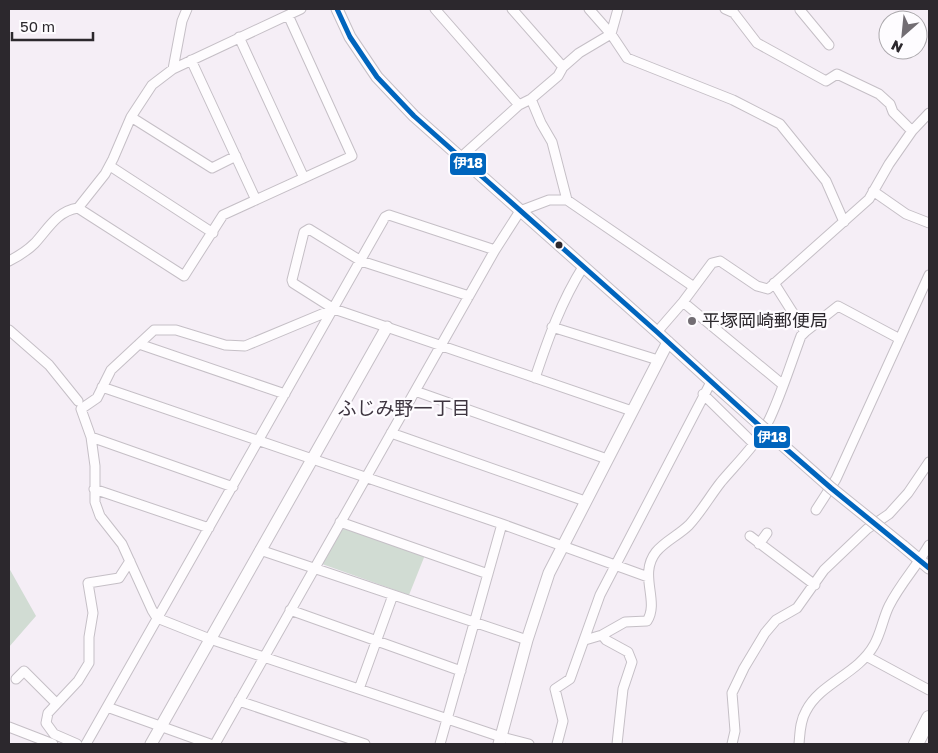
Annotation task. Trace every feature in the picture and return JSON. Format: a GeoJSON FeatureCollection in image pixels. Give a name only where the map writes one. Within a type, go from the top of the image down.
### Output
{"type":"FeatureCollection","features":[{"type":"Feature","properties":{"kind":"main road"},"geometry":{"type":"LineString","coordinates":[[916,744],[929,718]]}},
{"type":"Feature","properties":{"kind":"street"},"geometry":{"type":"LineString","coordinates":[[173,69],[182,21],[187,9]]}},
{"type":"Feature","properties":{"kind":"street"},"geometry":{"type":"LineString","coordinates":[[9,262],[22,255],[34,244],[52,221],[69,210],[78,208],[110,166],[131,117],[152,85],[173,69],[301,9]]}},
{"type":"Feature","properties":{"kind":"street"},"geometry":{"type":"LineString","coordinates":[[337,9],[350,37],[377,77],[414,116],[824,482],[925,564]]}},
{"type":"Feature","properties":{"kind":"street"},"geometry":{"type":"LineString","coordinates":[[435,9],[519,105]]}},
{"type":"Feature","properties":{"kind":"street"},"geometry":{"type":"LineString","coordinates":[[512,9],[563,67]]}},
{"type":"Feature","properties":{"kind":"street"},"geometry":{"type":"LineString","coordinates":[[589,9],[611,34],[627,58],[732,100],[780,124],[826,181],[844,222]]}},
{"type":"Feature","properties":{"kind":"street"},"geometry":{"type":"LineString","coordinates":[[460,158],[519,105],[531,99],[558,76],[563,67],[579,53],[611,34],[618,9]]}},
{"type":"Feature","properties":{"kind":"street"},"geometry":{"type":"LineString","coordinates":[[725,9],[734,14],[757,43],[826,81],[837,74],[880,94],[890,104],[893,112],[912,131]]}},
{"type":"Feature","properties":{"kind":"street"},"geometry":{"type":"LineString","coordinates":[[801,9],[829,44]]}},
{"type":"Feature","properties":{"kind":"street"},"geometry":{"type":"LineString","coordinates":[[78,208],[184,276],[223,215],[352,156],[288,15]]}},
{"type":"Feature","properties":{"kind":"street"},"geometry":{"type":"LineString","coordinates":[[239,37],[304,178]]}},
{"type":"Feature","properties":{"kind":"street"},"geometry":{"type":"LineString","coordinates":[[191,60],[256,200]]}},
{"type":"Feature","properties":{"kind":"street"},"geometry":{"type":"LineString","coordinates":[[531,99],[541,123],[552,142],[567,200]]}},
{"type":"Feature","properties":{"kind":"street"},"geometry":{"type":"LineString","coordinates":[[657,332],[694,288],[712,262],[720,261],[757,286],[768,289],[869,199],[889,164],[912,131],[929,113]]}},
{"type":"Feature","properties":{"kind":"street"},"geometry":{"type":"LineString","coordinates":[[131,117],[212,168],[236,156]]}},
{"type":"Feature","properties":{"kind":"street"},"geometry":{"type":"LineString","coordinates":[[110,166],[213,233]]}},
{"type":"Feature","properties":{"kind":"street"},"geometry":{"type":"LineString","coordinates":[[873,191],[906,214],[929,223]]}},
{"type":"Feature","properties":{"kind":"street"},"geometry":{"type":"LineString","coordinates":[[215,744],[495,250],[520,211],[549,200],[567,200],[694,288]]}},
{"type":"Feature","properties":{"kind":"street"},"geometry":{"type":"LineString","coordinates":[[86,744],[385,217],[389,215],[495,250]]}},
{"type":"Feature","properties":{"kind":"street"},"geometry":{"type":"LineString","coordinates":[[469,296],[361,261],[309,230],[304,232],[292,280],[293,284],[334,309],[632,411]]}},
{"type":"Feature","properties":{"kind":"street"},"geometry":{"type":"LineString","coordinates":[[535,378],[552,327],[571,286],[583,267]]}},
{"type":"Feature","properties":{"kind":"street"},"geometry":{"type":"LineString","coordinates":[[816,510],[836,479],[929,275]]}},
{"type":"Feature","properties":{"kind":"street"},"geometry":{"type":"LineString","coordinates":[[774,283],[805,332]]}},
{"type":"Feature","properties":{"kind":"street"},"geometry":{"type":"LineString","coordinates":[[683,302],[782,384]]}},
{"type":"Feature","properties":{"kind":"street"},"geometry":{"type":"LineString","coordinates":[[585,640],[602,635],[625,622],[647,621],[652,614],[648,568],[656,552],[688,526],[720,483],[754,444],[770,419],[801,336],[805,332],[838,306],[900,339]]}},
{"type":"Feature","properties":{"kind":"street"},"geometry":{"type":"LineString","coordinates":[[334,309],[246,346],[225,345],[176,330],[154,330],[138,344],[111,370],[97,398],[81,409],[91,436],[96,466],[95,502],[100,516],[122,544],[157,618],[210,639],[447,719],[500,740],[529,744]]}},
{"type":"Feature","properties":{"kind":"street"},"geometry":{"type":"LineString","coordinates":[[150,744],[387,327]]}},
{"type":"Feature","properties":{"kind":"street"},"geometry":{"type":"LineString","coordinates":[[552,327],[658,360]]}},
{"type":"Feature","properties":{"kind":"street"},"geometry":{"type":"LineString","coordinates":[[9,330],[49,365],[78,401]]}},
{"type":"Feature","properties":{"kind":"street"},"geometry":{"type":"LineString","coordinates":[[500,740],[527,640],[549,572],[668,342]]}},
{"type":"Feature","properties":{"kind":"street"},"geometry":{"type":"LineString","coordinates":[[138,344],[285,394]]}},
{"type":"Feature","properties":{"kind":"street"},"geometry":{"type":"LineString","coordinates":[[557,744],[563,721],[555,689],[570,679],[600,594],[703,394],[713,384]]}},
{"type":"Feature","properties":{"kind":"street"},"geometry":{"type":"LineString","coordinates":[[102,387],[502,524],[648,577]]}},
{"type":"Feature","properties":{"kind":"street"},"geometry":{"type":"LineString","coordinates":[[415,391],[607,459]]}},
{"type":"Feature","properties":{"kind":"street"},"geometry":{"type":"LineString","coordinates":[[703,394],[754,444]]}},
{"type":"Feature","properties":{"kind":"street"},"geometry":{"type":"LineString","coordinates":[[391,433],[585,501]]}},
{"type":"Feature","properties":{"kind":"street"},"geometry":{"type":"LineString","coordinates":[[91,436],[233,487]]}},
{"type":"Feature","properties":{"kind":"street"},"geometry":{"type":"LineString","coordinates":[[732,744],[735,731],[732,693],[744,668],[771,626],[776,620],[797,608],[824,570],[860,536],[889,514],[908,493],[929,462]]}},
{"type":"Feature","properties":{"kind":"street"},"geometry":{"type":"LineString","coordinates":[[94,490],[209,528]]}},
{"type":"Feature","properties":{"kind":"street"},"geometry":{"type":"LineString","coordinates":[[340,522],[488,574]]}},
{"type":"Feature","properties":{"kind":"street"},"geometry":{"type":"LineString","coordinates":[[440,744],[502,524]]}},
{"type":"Feature","properties":{"kind":"street"},"geometry":{"type":"LineString","coordinates":[[759,544],[767,533]]}},
{"type":"Feature","properties":{"kind":"street"},"geometry":{"type":"LineString","coordinates":[[750,536],[815,585]]}},
{"type":"Feature","properties":{"kind":"street"},"geometry":{"type":"LineString","coordinates":[[799,744],[801,722],[806,710],[826,688],[853,670],[866,656],[874,645],[890,606],[925,564],[929,545]]}},
{"type":"Feature","properties":{"kind":"street"},"geometry":{"type":"LineString","coordinates":[[260,550],[527,640]]}},
{"type":"Feature","properties":{"kind":"street"},"geometry":{"type":"LineString","coordinates":[[77,744],[54,734],[46,723],[48,713],[78,681],[89,663],[89,637],[93,613],[88,583],[119,578],[130,562]]}},
{"type":"Feature","properties":{"kind":"street"},"geometry":{"type":"LineString","coordinates":[[358,689],[393,595]]}},
{"type":"Feature","properties":{"kind":"street"},"geometry":{"type":"LineString","coordinates":[[290,610],[461,671]]}},
{"type":"Feature","properties":{"kind":"street"},"geometry":{"type":"LineString","coordinates":[[602,635],[606,640],[628,652],[632,662],[624,689],[616,744]]}},
{"type":"Feature","properties":{"kind":"street"},"geometry":{"type":"LineString","coordinates":[[866,656],[929,690]]}},
{"type":"Feature","properties":{"kind":"street"},"geometry":{"type":"LineString","coordinates":[[16,679],[24,671],[56,703]]}},
{"type":"Feature","properties":{"kind":"street"},"geometry":{"type":"LineString","coordinates":[[239,700],[365,744]]}},
{"type":"Feature","properties":{"kind":"street"},"geometry":{"type":"LineString","coordinates":[[107,707],[160,728],[210,744]]}},
{"type":"Feature","properties":{"kind":"street"},"geometry":{"type":"LineString","coordinates":[[9,726],[53,744]]}},
{"type":"Feature","properties":{"kind":"shaded area"},"geometry":{"type":"Polygon","coordinates":[[[344,529],[425,555],[409,595],[321,563],[340,530],[344,529]]]}},
{"type":"Feature","properties":{"kind":"shaded area"},"geometry":{"type":"Polygon","coordinates":[[[9,568],[36,616],[9,647],[9,568]]]}},
{"type":"Feature","properties":{"kind":"transit line","name":"伊18"},"geometry":{"type":"LineString","coordinates":[[337,9],[350,37],[377,77],[414,116],[763,429],[831,488],[929,568]]}},
{"type":"Feature","properties":{"kind":"place","name":"平塚岡崎郵便局"},"geometry":{"type":"Point","coordinates":[692,321]}},
{"type":"Feature","properties":{"kind":"district","name":"ふじみ野一丁目"},"geometry":{"type":"Point","coordinates":[404,408]}}]}
